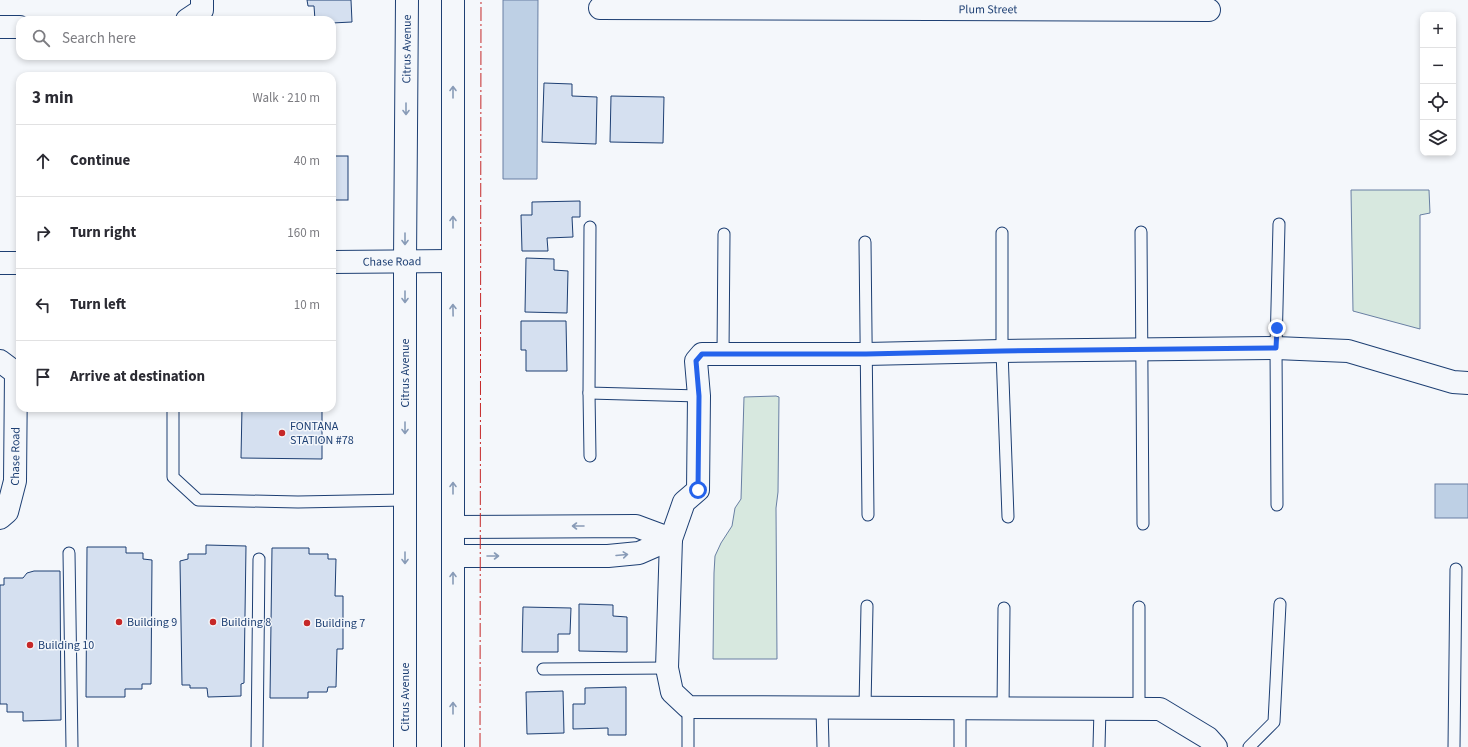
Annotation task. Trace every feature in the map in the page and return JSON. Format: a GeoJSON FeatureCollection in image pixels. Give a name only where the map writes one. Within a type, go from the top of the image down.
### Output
{"type":"FeatureCollection","features":[{"type":"Feature","properties":{"kind":"street","name":"Citrus Avenue"},"geometry":{"type":"LineString","coordinates":[[405,747],[405,262],[407,0]]}},
{"type":"Feature","properties":{"kind":"street"},"geometry":{"type":"LineString","coordinates":[[453,0],[453,747]]}},
{"type":"Feature","properties":{"kind":"street","name":"Plum Street"},"geometry":{"type":"LineString","coordinates":[[600,8],[953,5],[1209,10]]}},
{"type":"Feature","properties":{"kind":"street"},"geometry":{"type":"LineString","coordinates":[[0,27],[16,27]]}},
{"type":"Feature","properties":{"kind":"street","name":"Chase Road"},"geometry":{"type":"LineString","coordinates":[[336,262],[452,261]]}},
{"type":"Feature","properties":{"kind":"street"},"geometry":{"type":"LineString","coordinates":[[0,263],[16,263]]}},
{"type":"Feature","properties":{"kind":"street"},"geometry":{"type":"LineString","coordinates":[[1216,747],[1208,738],[1160,710],[688,707],[672,692],[667,668],[671,539],[684,502],[698,490],[699,396],[696,361],[702,354],[866,354],[1276,348],[1348,351],[1453,382],[1468,383]]}},
{"type":"Feature","properties":{"kind":"street","name":"Chase Road"},"geometry":{"type":"LineString","coordinates":[[0,518],[7,512],[15,481],[13,373]]}},
{"type":"Feature","properties":{"kind":"street"},"geometry":{"type":"LineString","coordinates":[[453,527],[636,526],[671,539]]}},
{"type":"Feature","properties":{"kind":"street"},"geometry":{"type":"LineString","coordinates":[[454,556],[608,556],[639,553],[671,539]]}},
{"type":"Feature","properties":{"kind":"lane"},"geometry":{"type":"LineString","coordinates":[[1277,505],[1276,348],[1279,224]]}},
{"type":"Feature","properties":{"kind":"lane"},"geometry":{"type":"LineString","coordinates":[[590,227],[590,456]]}},
{"type":"Feature","properties":{"kind":"lane"},"geometry":{"type":"LineString","coordinates":[[1141,232],[1143,524]]}},
{"type":"Feature","properties":{"kind":"lane"},"geometry":{"type":"LineString","coordinates":[[1002,233],[1002,351],[1008,517]]}},
{"type":"Feature","properties":{"kind":"lane"},"geometry":{"type":"LineString","coordinates":[[723,354],[724,234]]}},
{"type":"Feature","properties":{"kind":"lane"},"geometry":{"type":"LineString","coordinates":[[865,242],[868,515]]}},
{"type":"Feature","properties":{"kind":"lane"},"geometry":{"type":"LineString","coordinates":[[589,393],[699,396]]}},
{"type":"Feature","properties":{"kind":"lane"},"geometry":{"type":"LineString","coordinates":[[173,412],[173,477],[198,500],[298,502],[405,500]]}},
{"type":"Feature","properties":{"kind":"lane"},"geometry":{"type":"LineString","coordinates":[[70,553],[72,747]]}},
{"type":"Feature","properties":{"kind":"lane"},"geometry":{"type":"LineString","coordinates":[[257,747],[259,559]]}},
{"type":"Feature","properties":{"kind":"lane"},"geometry":{"type":"LineString","coordinates":[[1454,747],[1456,569]]}},
{"type":"Feature","properties":{"kind":"lane"},"geometry":{"type":"LineString","coordinates":[[1249,747],[1274,722],[1280,604]]}},
{"type":"Feature","properties":{"kind":"lane"},"geometry":{"type":"LineString","coordinates":[[865,707],[867,606]]}},
{"type":"Feature","properties":{"kind":"lane"},"geometry":{"type":"LineString","coordinates":[[1139,606],[1139,709]]}},
{"type":"Feature","properties":{"kind":"lane"},"geometry":{"type":"LineString","coordinates":[[1003,709],[1004,608]]}},
{"type":"Feature","properties":{"kind":"lane"},"geometry":{"type":"LineString","coordinates":[[543,669],[641,667],[667,668]]}},
{"type":"Feature","properties":{"kind":"lane"},"geometry":{"type":"LineString","coordinates":[[688,707],[688,747]]}},
{"type":"Feature","properties":{"kind":"lane"},"geometry":{"type":"LineString","coordinates":[[822,708],[823,747]]}},
{"type":"Feature","properties":{"kind":"lane"},"geometry":{"type":"LineString","coordinates":[[960,709],[960,747]]}},
{"type":"Feature","properties":{"kind":"lane"},"geometry":{"type":"LineString","coordinates":[[1099,747],[1100,709]]}},
{"type":"Feature","properties":{"kind":"shaded area"},"geometry":{"type":"Polygon","coordinates":[[[1351,190],[1429,190],[1430,213],[1420,215],[1420,329],[1353,311],[1351,190]]]}},
{"type":"Feature","properties":{"kind":"shaded area"},"geometry":{"type":"Polygon","coordinates":[[[744,397],[779,397],[778,492],[776,508],[777,659],[713,659],[715,556],[732,526],[735,508],[741,499],[744,397]]]}},
{"type":"Feature","properties":{"kind":"water"},"geometry":{"type":"Polygon","coordinates":[[[503,0],[538,0],[537,179],[503,179],[503,0]]]}},
{"type":"Feature","properties":{"kind":"water"},"geometry":{"type":"Polygon","coordinates":[[[1435,484],[1468,484],[1468,518],[1435,518],[1435,484]]]}},
{"type":"Feature","properties":{"kind":"building"},"geometry":{"type":"Polygon","coordinates":[[[307,0],[351,0],[352,22],[336,23],[336,16],[315,16],[314,6],[308,6],[307,0]]]}},
{"type":"Feature","properties":{"kind":"building"},"geometry":{"type":"Polygon","coordinates":[[[544,83],[572,84],[572,96],[597,97],[596,144],[542,142],[544,83]]]}},
{"type":"Feature","properties":{"kind":"building"},"geometry":{"type":"Polygon","coordinates":[[[611,96],[664,97],[663,143],[610,142],[611,96]]]}},
{"type":"Feature","properties":{"kind":"building"},"geometry":{"type":"Polygon","coordinates":[[[336,156],[348,156],[348,200],[336,200],[336,156]]]}},
{"type":"Feature","properties":{"kind":"building"},"geometry":{"type":"Polygon","coordinates":[[[580,201],[580,217],[572,217],[573,237],[547,238],[548,251],[522,251],[521,215],[532,215],[532,202],[580,201]]]}},
{"type":"Feature","properties":{"kind":"building"},"geometry":{"type":"Polygon","coordinates":[[[526,258],[554,259],[554,270],[568,271],[567,313],[525,312],[526,258]]]}},
{"type":"Feature","properties":{"kind":"building"},"geometry":{"type":"Polygon","coordinates":[[[521,321],[566,321],[567,371],[526,371],[526,350],[521,350],[521,321]]]}},
{"type":"Feature","properties":{"kind":"building","name":"FONTANA STATION #78"},"geometry":{"type":"Polygon","coordinates":[[[242,412],[322,412],[322,459],[241,458],[242,412]]]}},
{"type":"Feature","properties":{"kind":"building","name":"Building 8"},"geometry":{"type":"Polygon","coordinates":[[[206,545],[246,546],[244,683],[241,684],[241,696],[208,697],[207,688],[190,688],[190,685],[182,685],[180,561],[188,559],[188,554],[206,554],[206,545]]]}},
{"type":"Feature","properties":{"kind":"building","name":"Building 9"},"geometry":{"type":"Polygon","coordinates":[[[87,547],[126,547],[126,553],[143,553],[143,559],[152,560],[151,684],[142,684],[142,689],[125,689],[125,697],[86,697],[87,547]]]}},
{"type":"Feature","properties":{"kind":"building","name":"Building 7"},"geometry":{"type":"Polygon","coordinates":[[[272,548],[309,548],[309,554],[328,554],[328,559],[336,559],[335,596],[343,596],[343,649],[337,649],[336,687],[328,687],[327,692],[308,692],[308,698],[270,698],[272,548]]]}},
{"type":"Feature","properties":{"kind":"building","name":"Building 10"},"geometry":{"type":"Polygon","coordinates":[[[34,571],[60,571],[61,720],[23,721],[23,712],[7,712],[7,704],[0,704],[0,585],[4,585],[4,578],[23,578],[27,573],[34,571]]]}},
{"type":"Feature","properties":{"kind":"building"},"geometry":{"type":"Polygon","coordinates":[[[579,604],[613,605],[613,616],[627,617],[627,652],[579,651],[579,604]]]}},
{"type":"Feature","properties":{"kind":"building"},"geometry":{"type":"Polygon","coordinates":[[[523,607],[571,608],[570,634],[558,634],[558,652],[522,652],[523,607]]]}},
{"type":"Feature","properties":{"kind":"building"},"geometry":{"type":"Polygon","coordinates":[[[626,687],[626,735],[608,735],[608,728],[573,729],[573,704],[585,704],[585,688],[626,687]]]}},
{"type":"Feature","properties":{"kind":"building"},"geometry":{"type":"Polygon","coordinates":[[[563,691],[564,733],[527,734],[526,692],[563,691]]]}},
{"type":"Feature","properties":{"kind":"power"},"geometry":{"type":"LineString","coordinates":[[480,747],[481,0]]}},
{"type":"Feature","properties":{"kind":"place","name":"FONTANA STATION #78"},"geometry":{"type":"Point","coordinates":[282,433]}},
{"type":"Feature","properties":{"kind":"place","name":"Building 9"},"geometry":{"type":"Point","coordinates":[119,622]}},
{"type":"Feature","properties":{"kind":"place","name":"Building 8"},"geometry":{"type":"Point","coordinates":[213,622]}},
{"type":"Feature","properties":{"kind":"place","name":"Building 7"},"geometry":{"type":"Point","coordinates":[307,623]}},
{"type":"Feature","properties":{"kind":"place","name":"Building 10"},"geometry":{"type":"Point","coordinates":[30,645]}},
{"type":"Feature","properties":{"kind":"route"},"geometry":{"type":"LineString","coordinates":[[698,490],[699,396],[696,361],[702,354],[866,354],[1276,348],[1277,328]]}}]}
